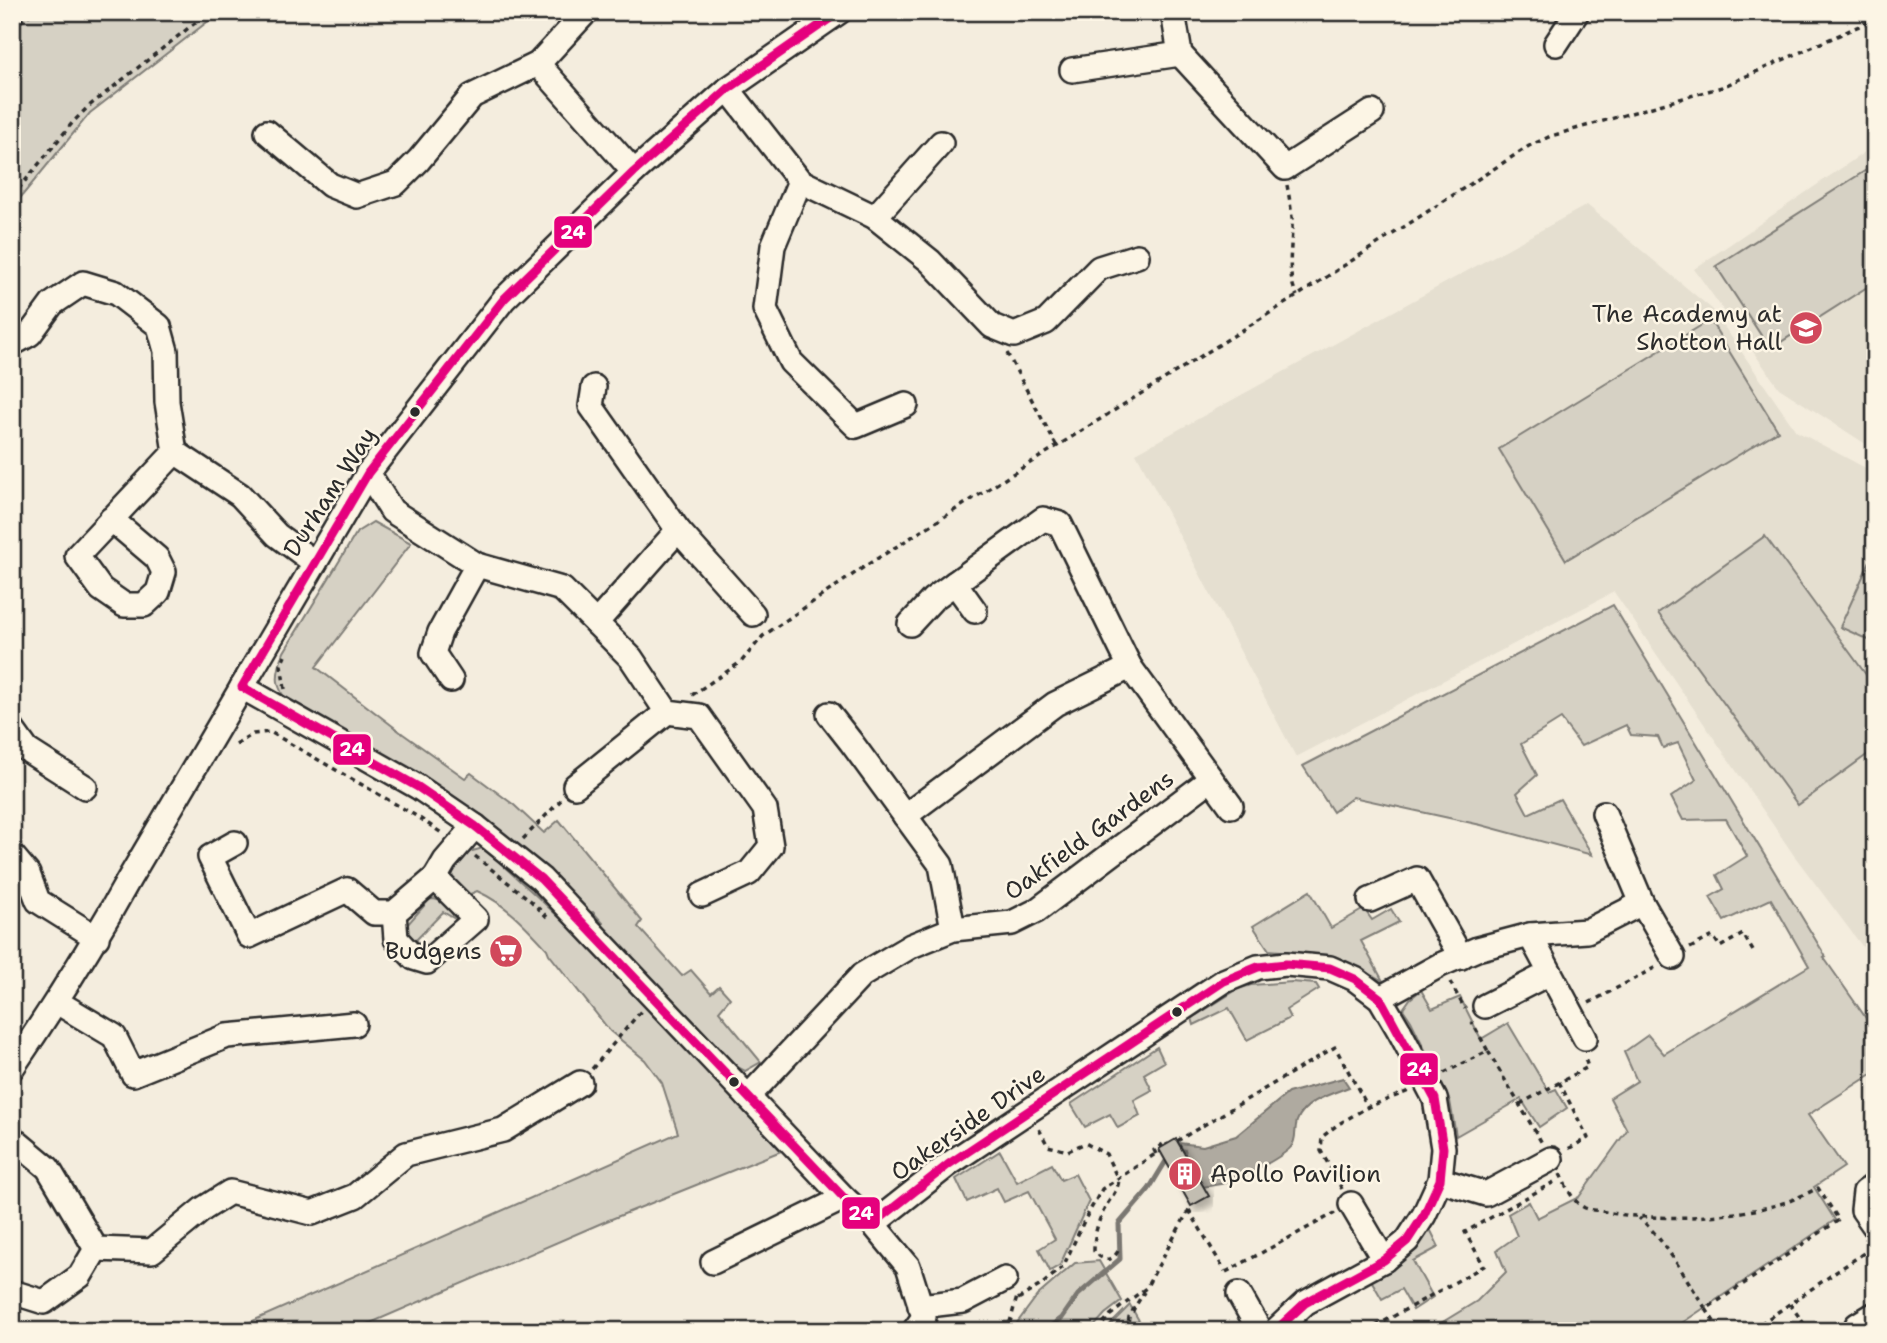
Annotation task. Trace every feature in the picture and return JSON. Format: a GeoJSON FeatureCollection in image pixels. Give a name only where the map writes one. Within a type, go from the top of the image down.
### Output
{"type":"FeatureCollection","features":[{"type":"Feature","properties":{"kind":"street"},"geometry":{"type":"LineString","coordinates":[[267,132],[330,185],[357,196],[396,183],[419,160],[472,96],[538,64],[586,12]]}},
{"type":"Feature","properties":{"kind":"street","name":"Durham Way"},"geometry":{"type":"LineString","coordinates":[[12,1068],[97,938],[368,473],[504,299],[634,172],[728,89],[839,12]]}},
{"type":"Feature","properties":{"kind":"street"},"geometry":{"type":"LineString","coordinates":[[1173,12],[1180,54],[1285,168],[1372,112]]}},
{"type":"Feature","properties":{"kind":"street"},"geometry":{"type":"LineString","coordinates":[[1556,44],[1577,12]]}},
{"type":"Feature","properties":{"kind":"street"},"geometry":{"type":"LineString","coordinates":[[1072,70],[1180,54]]}},
{"type":"Feature","properties":{"kind":"street"},"geometry":{"type":"LineString","coordinates":[[538,64],[634,172]]}},
{"type":"Feature","properties":{"kind":"street"},"geometry":{"type":"LineString","coordinates":[[728,89],[800,181],[875,217],[929,261],[992,326],[1004,331],[1014,335],[1046,322],[1099,268],[1137,256]]}},
{"type":"Feature","properties":{"kind":"street"},"geometry":{"type":"LineString","coordinates":[[875,217],[941,142]]}},
{"type":"Feature","properties":{"kind":"street"},"geometry":{"type":"LineString","coordinates":[[800,181],[773,246],[765,309],[791,362],[856,426],[906,405]]}},
{"type":"Feature","properties":{"kind":"street"},"geometry":{"type":"LineString","coordinates":[[12,344],[30,334],[52,304],[83,283],[116,293],[159,326],[166,351],[167,402],[175,452],[240,495],[277,535],[315,563]]}},
{"type":"Feature","properties":{"kind":"street"},"geometry":{"type":"LineString","coordinates":[[594,387],[591,406],[678,530],[753,614]]}},
{"type":"Feature","properties":{"kind":"street"},"geometry":{"type":"LineString","coordinates":[[111,519],[175,452]]}},
{"type":"Feature","properties":{"kind":"street"},"geometry":{"type":"LineString","coordinates":[[368,473],[392,511],[477,565],[562,589],[631,658],[667,712]]}},
{"type":"Feature","properties":{"kind":"street","name":"Oakfield Gardens"},"geometry":{"type":"LineString","coordinates":[[911,624],[933,599],[1043,519],[1060,524],[1130,667],[1231,806]]}},
{"type":"Feature","properties":{"kind":"street"},"geometry":{"type":"LineString","coordinates":[[596,623],[678,530]]}},
{"type":"Feature","properties":{"kind":"street"},"geometry":{"type":"LineString","coordinates":[[451,680],[433,653],[440,632],[477,565]]}},
{"type":"Feature","properties":{"kind":"street"},"geometry":{"type":"LineString","coordinates":[[955,583],[975,611]]}},
{"type":"Feature","properties":{"kind":"street"},"geometry":{"type":"LineString","coordinates":[[905,816],[1055,704],[1130,667]]}},
{"type":"Feature","properties":{"kind":"street"},"geometry":{"type":"LineString","coordinates":[[242,687],[418,787],[475,826],[541,879],[844,1198],[873,1224],[908,1266],[923,1317],[914,1331]]}},
{"type":"Feature","properties":{"kind":"street"},"geometry":{"type":"LineString","coordinates":[[575,786],[667,712],[699,716],[765,809],[771,846],[749,873],[702,895]]}},
{"type":"Feature","properties":{"kind":"street"},"geometry":{"type":"LineString","coordinates":[[828,714],[941,865],[953,929]]}},
{"type":"Feature","properties":{"kind":"street"},"geometry":{"type":"LineString","coordinates":[[12,729],[27,750],[85,787]]}},
{"type":"Feature","properties":{"kind":"street","name":"Oakfield Gardens"},"geometry":{"type":"LineString","coordinates":[[748,1097],[862,975],[911,946],[953,929],[1012,923],[1036,911],[1211,779]]}},
{"type":"Feature","properties":{"kind":"street"},"geometry":{"type":"LineString","coordinates":[[1604,813],[1642,903],[1674,957]]}},
{"type":"Feature","properties":{"kind":"street"},"geometry":{"type":"LineString","coordinates":[[235,843],[210,857],[249,936],[346,890],[373,913],[394,913],[435,878],[445,861],[475,826]]}},
{"type":"Feature","properties":{"kind":"street"},"geometry":{"type":"LineString","coordinates":[[12,855],[28,874],[38,901],[97,938]]}},
{"type":"Feature","properties":{"kind":"street"},"geometry":{"type":"LineString","coordinates":[[394,913],[396,939],[414,958],[427,962],[476,919],[435,878]]}},
{"type":"Feature","properties":{"kind":"street"},"geometry":{"type":"LineString","coordinates":[[1370,900],[1417,879],[1450,961]]}},
{"type":"Feature","properties":{"kind":"street"},"geometry":{"type":"LineString","coordinates":[[1381,998],[1477,949],[1530,935],[1587,931],[1642,903]]}},
{"type":"Feature","properties":{"kind":"street"},"geometry":{"type":"LineString","coordinates":[[1530,935],[1585,1038]]}},
{"type":"Feature","properties":{"kind":"street","name":"Oakerside Drive"},"geometry":{"type":"LineString","coordinates":[[873,1224],[949,1164],[1224,981],[1258,967],[1286,964],[1330,968],[1355,979],[1381,998],[1435,1088],[1443,1148],[1440,1180],[1424,1215],[1407,1241],[1384,1260],[1305,1303],[1275,1331]]}},
{"type":"Feature","properties":{"kind":"street"},"geometry":{"type":"LineString","coordinates":[[1485,1006],[1550,973]]}},
{"type":"Feature","properties":{"kind":"street"},"geometry":{"type":"LineString","coordinates":[[57,1002],[114,1036],[134,1074],[227,1036],[354,1024]]}},
{"type":"Feature","properties":{"kind":"street"},"geometry":{"type":"LineString","coordinates":[[96,1249],[152,1251],[203,1209],[230,1192],[312,1213],[355,1196],[406,1154],[503,1130],[580,1083]]}},
{"type":"Feature","properties":{"kind":"street"},"geometry":{"type":"LineString","coordinates":[[12,1138],[48,1168],[96,1249]]}},
{"type":"Feature","properties":{"kind":"street"},"geometry":{"type":"LineString","coordinates":[[1440,1180],[1486,1194],[1557,1168]]}},
{"type":"Feature","properties":{"kind":"street"},"geometry":{"type":"LineString","coordinates":[[1875,1185],[1864,1192],[1863,1210],[1875,1227]]}},
{"type":"Feature","properties":{"kind":"street"},"geometry":{"type":"LineString","coordinates":[[713,1262],[844,1198]]}},
{"type":"Feature","properties":{"kind":"street"},"geometry":{"type":"LineString","coordinates":[[1351,1204],[1384,1260]]}},
{"type":"Feature","properties":{"kind":"street"},"geometry":{"type":"LineString","coordinates":[[12,1292],[44,1302],[80,1276],[96,1249]]}},
{"type":"Feature","properties":{"kind":"street"},"geometry":{"type":"LineString","coordinates":[[920,1306],[963,1301],[1005,1279]]}},
{"type":"Feature","properties":{"kind":"street"},"geometry":{"type":"LineString","coordinates":[[1239,1294],[1260,1331]]}},
{"type":"Feature","properties":{"kind":"path"},"geometry":{"type":"LineString","coordinates":[[12,28],[33,12]]}},
{"type":"Feature","properties":{"kind":"path"},"geometry":{"type":"LineString","coordinates":[[12,197],[89,106],[209,12]]}},
{"type":"Feature","properties":{"kind":"path"},"geometry":{"type":"LineString","coordinates":[[667,712],[741,662],[763,636],[867,565],[1297,296],[1529,145],[1551,136],[1722,87],[1875,19]]}},
{"type":"Feature","properties":{"kind":"path"},"geometry":{"type":"LineString","coordinates":[[1285,168],[1292,218],[1291,284],[1297,296]]}},
{"type":"Feature","properties":{"kind":"path"},"geometry":{"type":"LineString","coordinates":[[1004,331],[1003,347],[1057,447]]}},
{"type":"Feature","properties":{"kind":"path"},"geometry":{"type":"LineString","coordinates":[[236,745],[253,734],[270,732],[449,837]]}},
{"type":"Feature","properties":{"kind":"path"},"geometry":{"type":"LineString","coordinates":[[509,853],[575,786]]}},
{"type":"Feature","properties":{"kind":"path"},"geometry":{"type":"LineString","coordinates":[[467,850],[531,901],[555,925]]}},
{"type":"Feature","properties":{"kind":"path"},"geometry":{"type":"LineString","coordinates":[[1450,961],[1488,1051],[1574,1199],[1585,1208],[1639,1218],[1718,1215],[1773,1206],[1818,1188],[1839,1220],[1706,1309]]}},
{"type":"Feature","properties":{"kind":"path"},"geometry":{"type":"LineString","coordinates":[[580,1083],[654,996]]}},
{"type":"Feature","properties":{"kind":"path"},"geometry":{"type":"LineString","coordinates":[[1520,1104],[1588,1067],[1584,1060],[1585,1038]]}},
{"type":"Feature","properties":{"kind":"path"},"geometry":{"type":"LineString","coordinates":[[1178,1141],[1335,1047],[1368,1107]]}},
{"type":"Feature","properties":{"kind":"path"},"geometry":{"type":"LineString","coordinates":[[1435,1088],[1488,1051]]}},
{"type":"Feature","properties":{"kind":"path"},"geometry":{"type":"LineString","coordinates":[[1367,1331],[1484,1266],[1465,1232],[1557,1168],[1588,1138],[1559,1082]]}},
{"type":"Feature","properties":{"kind":"path"},"geometry":{"type":"LineString","coordinates":[[1226,1272],[1351,1204],[1321,1151],[1322,1136],[1368,1107],[1412,1090]]}},
{"type":"Feature","properties":{"kind":"path"},"geometry":{"type":"LineString","coordinates":[[1029,1111],[1048,1146],[1068,1152],[1085,1143],[1106,1154],[1118,1179],[1118,1188],[1104,1210],[1094,1236],[1094,1251],[1100,1258],[1108,1259],[1118,1251]]}},
{"type":"Feature","properties":{"kind":"path"},"geometry":{"type":"LineString","coordinates":[[1004,1331],[1018,1299],[1063,1267],[1102,1189],[1158,1152],[1154,1150],[1166,1142],[1167,1144]]}},
{"type":"Feature","properties":{"kind":"path"},"geometry":{"type":"LineString","coordinates":[[1127,1331],[1129,1317],[1190,1208],[1239,1294]]}},
{"type":"Feature","properties":{"kind":"path"},"geometry":{"type":"LineString","coordinates":[[1639,1218],[1660,1240],[1720,1331]]}},
{"type":"Feature","properties":{"kind":"path"},"geometry":{"type":"LineString","coordinates":[[1750,1331],[1757,1329],[1874,1245]]}},
{"type":"Feature","properties":{"kind":"path"},"geometry":{"type":"LineString","coordinates":[[1005,1279],[1018,1299]]}},
{"type":"Feature","properties":{"kind":"path"},"geometry":{"type":"LineString","coordinates":[[1097,1331],[1109,1316],[1146,1288]]}},
{"type":"Feature","properties":{"kind":"path"},"geometry":{"type":"LineString","coordinates":[[1790,1304],[1809,1331]]}},
{"type":"Feature","properties":{"kind":"shaded area"},"geometry":{"type":"Polygon","coordinates":[[[12,12],[220,12],[90,113],[12,208],[12,12]]]}},
{"type":"Feature","properties":{"kind":"shaded area","name":"The Academy at Shotton Hall"},"geometry":{"type":"Polygon","coordinates":[[[1875,145],[1875,450],[1779,388],[1694,269],[1875,145]]]}},
{"type":"Feature","properties":{"kind":"shaded area"},"geometry":{"type":"Polygon","coordinates":[[[1871,167],[1875,172],[1875,282],[1770,349],[1716,266],[1871,167]]]}},
{"type":"Feature","properties":{"kind":"shaded area"},"geometry":{"type":"Polygon","coordinates":[[[1587,205],[1712,309],[1796,431],[1875,473],[1874,962],[1793,854],[1614,592],[1296,757],[1136,453],[1587,205]]]}},
{"type":"Feature","properties":{"kind":"shaded area"},"geometry":{"type":"Polygon","coordinates":[[[1710,320],[1778,431],[1566,560],[1499,449],[1710,320]]]}},
{"type":"Feature","properties":{"kind":"shaded area"},"geometry":{"type":"Polygon","coordinates":[[[373,522],[411,543],[316,667],[465,778],[471,773],[514,805],[544,833],[559,820],[642,921],[638,927],[682,976],[691,970],[711,993],[719,986],[730,998],[719,1011],[761,1062],[745,1071],[728,1062],[601,929],[603,923],[593,912],[585,913],[292,707],[286,700],[278,681],[284,652],[357,532],[373,522]]]}},
{"type":"Feature","properties":{"kind":"shaded area"},"geometry":{"type":"Polygon","coordinates":[[[1765,536],[1875,687],[1875,749],[1798,805],[1658,613],[1765,536]]]}},
{"type":"Feature","properties":{"kind":"shaded area"},"geometry":{"type":"Polygon","coordinates":[[[1875,550],[1875,643],[1840,627],[1875,550]]]}},
{"type":"Feature","properties":{"kind":"shaded area"},"geometry":{"type":"Polygon","coordinates":[[[1613,605],[1826,957],[1824,958],[1875,1031],[1875,1072],[1808,1115],[1844,1167],[1814,1187],[1835,1220],[1673,1329],[1674,1331],[1428,1331],[1477,1301],[1506,1272],[1497,1250],[1517,1236],[1508,1214],[1529,1202],[1537,1218],[1579,1197],[1627,1130],[1610,1098],[1637,1081],[1624,1052],[1648,1035],[1664,1054],[1809,966],[1771,899],[1724,921],[1710,897],[1724,889],[1717,875],[1747,856],[1726,819],[1683,820],[1671,797],[1696,780],[1678,743],[1663,748],[1658,737],[1631,735],[1626,725],[1581,746],[1561,719],[1521,744],[1537,775],[1517,793],[1528,814],[1560,799],[1592,855],[1481,825],[1353,797],[1333,812],[1303,766],[1613,605]]]}},
{"type":"Feature","properties":{"kind":"shaded area"},"geometry":{"type":"Polygon","coordinates":[[[483,848],[523,883],[637,994],[781,1151],[604,1222],[352,1331],[230,1331],[678,1133],[662,1083],[645,1060],[610,1031],[539,940],[515,916],[487,896],[477,891],[461,898],[452,882],[453,871],[469,852],[483,848]]]}},
{"type":"Feature","properties":{"kind":"shaded area"},"geometry":{"type":"Polygon","coordinates":[[[1310,891],[1331,928],[1364,909],[1372,920],[1391,909],[1399,922],[1361,941],[1383,981],[1349,963],[1315,954],[1269,950],[1253,926],[1310,891]]]}},
{"type":"Feature","properties":{"kind":"shaded area"},"geometry":{"type":"Polygon","coordinates":[[[430,899],[446,904],[455,919],[443,912],[416,940],[425,949],[423,952],[402,937],[406,926],[430,899]]]}},
{"type":"Feature","properties":{"kind":"shaded area"},"geometry":{"type":"Polygon","coordinates":[[[1292,982],[1316,984],[1319,989],[1286,1010],[1290,1018],[1247,1040],[1229,1008],[1194,1025],[1192,1018],[1238,989],[1251,985],[1292,982]]]}},
{"type":"Feature","properties":{"kind":"shaded area"},"geometry":{"type":"Polygon","coordinates":[[[1421,990],[1432,1009],[1460,997],[1481,1039],[1508,1023],[1549,1092],[1556,1089],[1567,1108],[1539,1127],[1521,1099],[1456,1136],[1450,1101],[1403,1009],[1421,990]]]}},
{"type":"Feature","properties":{"kind":"shaded area"},"geometry":{"type":"Polygon","coordinates":[[[1157,1047],[1164,1062],[1144,1074],[1152,1090],[1134,1100],[1140,1116],[1118,1128],[1110,1114],[1085,1127],[1071,1104],[1157,1047]]]}},
{"type":"Feature","properties":{"kind":"shaded area"},"geometry":{"type":"Polygon","coordinates":[[[1343,1078],[1349,1087],[1319,1099],[1301,1114],[1296,1124],[1294,1141],[1287,1151],[1227,1183],[1203,1187],[1179,1143],[1203,1146],[1236,1136],[1288,1093],[1343,1078]]]}},
{"type":"Feature","properties":{"kind":"shaded area"},"geometry":{"type":"Polygon","coordinates":[[[1000,1151],[1017,1182],[1052,1164],[1061,1180],[1075,1174],[1089,1201],[1060,1265],[1050,1271],[1039,1249],[1055,1239],[1029,1191],[1004,1202],[997,1188],[967,1202],[956,1179],[1000,1151]]]}},
{"type":"Feature","properties":{"kind":"shaded area"},"geometry":{"type":"Polygon","coordinates":[[[1430,1229],[1439,1247],[1413,1261],[1433,1297],[1413,1310],[1401,1289],[1382,1299],[1371,1280],[1407,1256],[1430,1229]]]}},
{"type":"Feature","properties":{"kind":"shaded area"},"geometry":{"type":"Polygon","coordinates":[[[1099,1261],[1122,1301],[1105,1314],[1090,1331],[1011,1331],[1037,1296],[1075,1263],[1099,1261]]]}},
{"type":"Feature","properties":{"kind":"shaded area"},"geometry":{"type":"Polygon","coordinates":[[[1130,1305],[1145,1331],[1104,1331],[1130,1305]]]}},
{"type":"Feature","properties":{"kind":"building","name":"Apollo Pavilion"},"geometry":{"type":"Polygon","coordinates":[[[1176,1139],[1209,1196],[1191,1206],[1159,1149],[1176,1139]]]}},
{"type":"Feature","properties":{"kind":"waterway"},"geometry":{"type":"LineString","coordinates":[[1044,1331],[1062,1318],[1078,1295],[1120,1259],[1119,1224],[1149,1189],[1166,1161],[1184,1151]]}},
{"type":"Feature","properties":{"kind":"transit line","name":"24"},"geometry":{"type":"LineString","coordinates":[[839,12],[728,89],[634,172],[504,299],[368,473],[242,687],[418,787],[475,826],[541,879],[844,1198],[873,1224],[949,1164],[1224,981],[1258,967],[1286,964],[1330,968],[1355,979],[1380,998],[1435,1099],[1443,1148],[1440,1180],[1424,1215],[1407,1241],[1384,1260],[1305,1303],[1275,1331]]}},
{"type":"Feature","properties":{"kind":"place","name":"The Academy at Shotton Hall"},"geometry":{"type":"Point","coordinates":[1806,328]}},
{"type":"Feature","properties":{"kind":"place","name":"Budgens"},"geometry":{"type":"Point","coordinates":[506,951]}},
{"type":"Feature","properties":{"kind":"place","name":"Apollo Pavilion"},"geometry":{"type":"Point","coordinates":[1185,1174]}}]}
